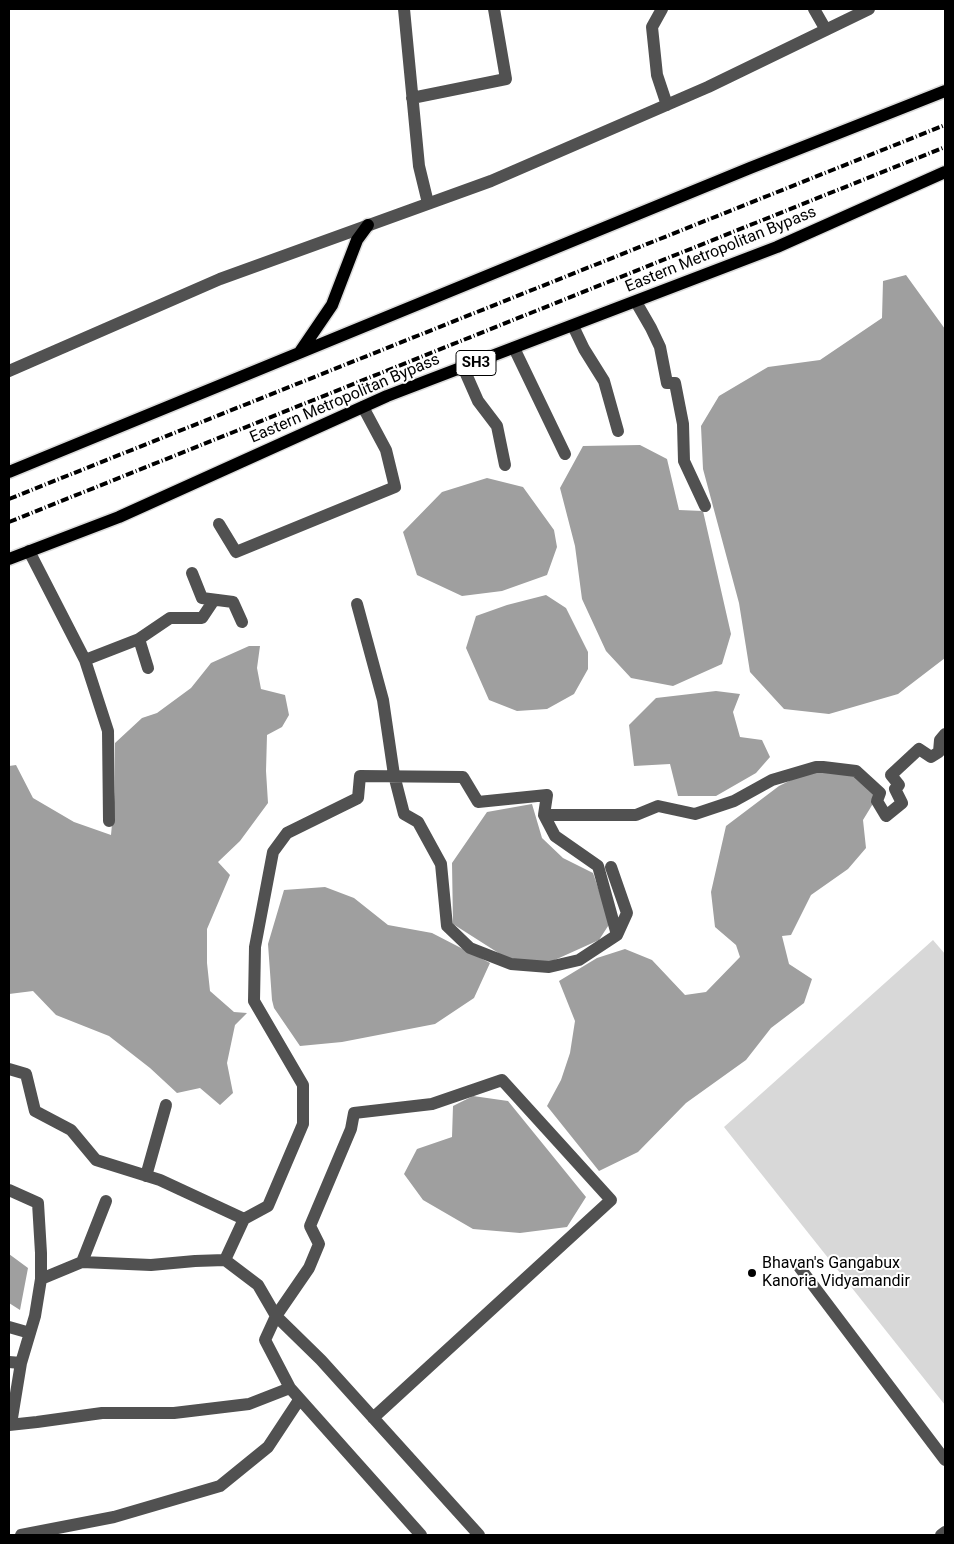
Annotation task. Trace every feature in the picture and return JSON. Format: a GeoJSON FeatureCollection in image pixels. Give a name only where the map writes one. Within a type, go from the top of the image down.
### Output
{"type":"FeatureCollection","features":[{"type":"Feature","properties":{"kind":"main road"},"geometry":{"type":"LineString","coordinates":[[9,472],[750,168],[945,91]]}},
{"type":"Feature","properties":{"kind":"main road","name":"Eastern Metropolitan Bypass"},"geometry":{"type":"LineString","coordinates":[[9,559],[119,516],[363,407],[777,248],[945,172]]}},
{"type":"Feature","properties":{"kind":"main road"},"geometry":{"type":"LineString","coordinates":[[300,352],[332,304],[357,240],[368,225]]}},
{"type":"Feature","properties":{"kind":"street"},"geometry":{"type":"LineString","coordinates":[[404,9],[419,166],[428,203]]}},
{"type":"Feature","properties":{"kind":"street"},"geometry":{"type":"LineString","coordinates":[[412,98],[506,79],[494,9]]}},
{"type":"Feature","properties":{"kind":"street"},"geometry":{"type":"LineString","coordinates":[[662,9],[652,27],[657,75],[667,105]]}},
{"type":"Feature","properties":{"kind":"street"},"geometry":{"type":"LineString","coordinates":[[814,9],[826,30]]}},
{"type":"Feature","properties":{"kind":"street"},"geometry":{"type":"LineString","coordinates":[[9,371],[220,279],[491,181],[708,88],[826,30],[856,12],[869,9]]}},
{"type":"Feature","properties":{"kind":"street"},"geometry":{"type":"LineString","coordinates":[[636,302],[652,328],[660,347],[667,383],[675,383],[683,424],[684,461],[706,506]]}},
{"type":"Feature","properties":{"kind":"street"},"geometry":{"type":"LineString","coordinates":[[573,326],[584,349],[604,381],[618,431]]}},
{"type":"Feature","properties":{"kind":"street"},"geometry":{"type":"LineString","coordinates":[[514,348],[565,454]]}},
{"type":"Feature","properties":{"kind":"street"},"geometry":{"type":"LineString","coordinates":[[463,367],[478,401],[496,426],[505,465]]}},
{"type":"Feature","properties":{"kind":"street"},"geometry":{"type":"LineString","coordinates":[[219,524],[236,552],[394,487],[386,450],[363,407]]}},
{"type":"Feature","properties":{"kind":"street"},"geometry":{"type":"LineString","coordinates":[[29,551],[85,660],[108,731],[109,822]]}},
{"type":"Feature","properties":{"kind":"street"},"geometry":{"type":"LineString","coordinates":[[192,572],[202,598],[233,602],[242,622]]}},
{"type":"Feature","properties":{"kind":"street"},"geometry":{"type":"LineString","coordinates":[[85,660],[139,639],[170,618],[202,618],[214,600]]}},
{"type":"Feature","properties":{"kind":"street"},"geometry":{"type":"LineString","coordinates":[[357,604],[383,700],[394,775],[404,814],[418,822],[441,864],[447,926],[470,948],[511,964],[549,967],[579,960],[617,935],[627,913],[611,867]]}},
{"type":"Feature","properties":{"kind":"street"},"geometry":{"type":"LineString","coordinates":[[139,639],[148,668]]}},
{"type":"Feature","properties":{"kind":"street"},"geometry":{"type":"LineString","coordinates":[[544,815],[636,815],[658,806],[695,814],[734,801],[772,780],[816,767],[823,767],[856,771],[880,793],[877,801],[886,816],[902,803],[895,789],[899,785],[891,775],[919,750],[931,757],[939,752],[940,740],[945,734]]}},
{"type":"Feature","properties":{"kind":"street"},"geometry":{"type":"LineString","coordinates":[[225,1260],[244,1219],[268,1206],[303,1124],[303,1085],[254,1000],[255,947],[273,852],[287,833],[358,798],[360,776],[463,777],[478,802],[547,795],[544,815],[555,836],[598,866],[617,935]]}},
{"type":"Feature","properties":{"kind":"street"},"geometry":{"type":"LineString","coordinates":[[9,1069],[26,1074],[35,1111],[71,1130],[96,1160],[160,1180],[244,1219]]}},
{"type":"Feature","properties":{"kind":"street"},"geometry":{"type":"LineString","coordinates":[[373,1418],[611,1200],[502,1080],[432,1104],[354,1113],[351,1129],[310,1226],[319,1244],[309,1268],[276,1316],[265,1340],[290,1388],[299,1400],[421,1535]]}},
{"type":"Feature","properties":{"kind":"street"},"geometry":{"type":"LineString","coordinates":[[146,1176],[166,1105]]}},
{"type":"Feature","properties":{"kind":"street"},"geometry":{"type":"LineString","coordinates":[[9,1190],[38,1203],[41,1278],[35,1316],[30,1333],[15,1362],[10,1425],[102,1413],[174,1413],[249,1404],[290,1388]]}},
{"type":"Feature","properties":{"kind":"street"},"geometry":{"type":"LineString","coordinates":[[82,1262],[106,1201]]}},
{"type":"Feature","properties":{"kind":"street"},"geometry":{"type":"LineString","coordinates":[[41,1278],[82,1262],[152,1265],[195,1260],[225,1260],[258,1286],[276,1316],[321,1360],[479,1535]]}},
{"type":"Feature","properties":{"kind":"street"},"geometry":{"type":"LineString","coordinates":[[800,1268],[945,1460]]}},
{"type":"Feature","properties":{"kind":"street"},"geometry":{"type":"LineString","coordinates":[[9,1326],[30,1333]]}},
{"type":"Feature","properties":{"kind":"street"},"geometry":{"type":"LineString","coordinates":[[21,1535],[114,1517],[220,1486],[268,1447],[299,1400]]}},
{"type":"Feature","properties":{"kind":"street"},"geometry":{"type":"LineString","coordinates":[[941,1535],[945,1532]]}},
{"type":"Feature","properties":{"kind":"shaded area"},"geometry":{"type":"Polygon","coordinates":[[[906,275],[945,329],[945,658],[898,694],[829,714],[784,709],[750,672],[739,603],[703,469],[701,426],[719,396],[768,367],[820,360],[882,318],[883,281],[906,275]]]}},
{"type":"Feature","properties":{"kind":"shaded area"},"geometry":{"type":"Polygon","coordinates":[[[640,445],[667,459],[679,510],[703,511],[731,634],[722,664],[673,686],[631,678],[606,651],[582,599],[575,546],[560,488],[583,446],[640,445]]]}},
{"type":"Feature","properties":{"kind":"shaded area"},"geometry":{"type":"Polygon","coordinates":[[[487,478],[523,487],[554,530],[557,547],[547,575],[502,591],[462,596],[417,575],[403,532],[442,492],[487,478]]]}},
{"type":"Feature","properties":{"kind":"shaded area"},"geometry":{"type":"Polygon","coordinates":[[[546,595],[566,608],[588,652],[588,669],[574,694],[547,709],[517,711],[489,700],[466,648],[476,616],[507,605],[546,595]]]}},
{"type":"Feature","properties":{"kind":"shaded area"},"geometry":{"type":"Polygon","coordinates":[[[249,646],[260,646],[257,668],[261,689],[285,695],[289,715],[282,727],[267,735],[266,771],[268,803],[240,841],[218,862],[230,875],[207,929],[207,963],[210,991],[234,1012],[247,1013],[235,1025],[227,1063],[233,1093],[220,1105],[200,1088],[177,1093],[150,1068],[109,1036],[56,1015],[33,991],[9,994],[9,766],[16,765],[33,798],[74,822],[111,835],[115,792],[115,743],[142,718],[157,713],[191,688],[211,663],[249,646]]]}},
{"type":"Feature","properties":{"kind":"shaded area"},"geometry":{"type":"Polygon","coordinates":[[[716,691],[740,694],[733,712],[740,737],[762,740],[770,757],[756,773],[716,796],[678,796],[670,764],[634,766],[629,725],[656,698],[716,691]]]}},
{"type":"Feature","properties":{"kind":"shaded area"},"geometry":{"type":"Polygon","coordinates":[[[815,768],[851,773],[877,797],[863,820],[866,848],[848,869],[811,895],[791,935],[782,936],[789,964],[812,979],[804,1003],[771,1028],[746,1060],[686,1103],[638,1152],[599,1171],[547,1106],[561,1080],[570,1053],[575,1021],[559,981],[597,958],[625,949],[652,960],[685,995],[706,992],[740,957],[736,945],[715,927],[711,892],[726,826],[779,786],[815,768]]]}},
{"type":"Feature","properties":{"kind":"shaded area"},"geometry":{"type":"Polygon","coordinates":[[[532,804],[542,838],[563,858],[593,873],[610,923],[599,940],[548,963],[511,961],[453,924],[452,863],[487,812],[532,804]]]}},
{"type":"Feature","properties":{"kind":"shaded area"},"geometry":{"type":"Polygon","coordinates":[[[325,887],[354,898],[388,925],[432,933],[490,963],[474,998],[435,1024],[342,1042],[300,1046],[274,1008],[268,944],[284,890],[325,887]]]}},
{"type":"Feature","properties":{"kind":"shaded area"},"geometry":{"type":"Polygon","coordinates":[[[933,940],[945,954],[945,1405],[724,1127],[933,940]]]}},
{"type":"Feature","properties":{"kind":"shaded area"},"geometry":{"type":"Polygon","coordinates":[[[473,1096],[508,1101],[586,1197],[567,1227],[520,1233],[473,1229],[423,1200],[404,1174],[417,1149],[452,1137],[453,1106],[473,1096]]]}},
{"type":"Feature","properties":{"kind":"shaded area"},"geometry":{"type":"Polygon","coordinates":[[[9,1254],[28,1268],[20,1310],[9,1303],[9,1254]]]}},
{"type":"Feature","properties":{"kind":"railway"},"geometry":{"type":"LineString","coordinates":[[9,499],[945,125]]}},
{"type":"Feature","properties":{"kind":"railway"},"geometry":{"type":"LineString","coordinates":[[9,522],[945,147]]}},
{"type":"Feature","properties":{"kind":"place","name":"Bhavan's Gangabux Kanoria Vidyamandir"},"geometry":{"type":"Point","coordinates":[752,1273]}}]}
